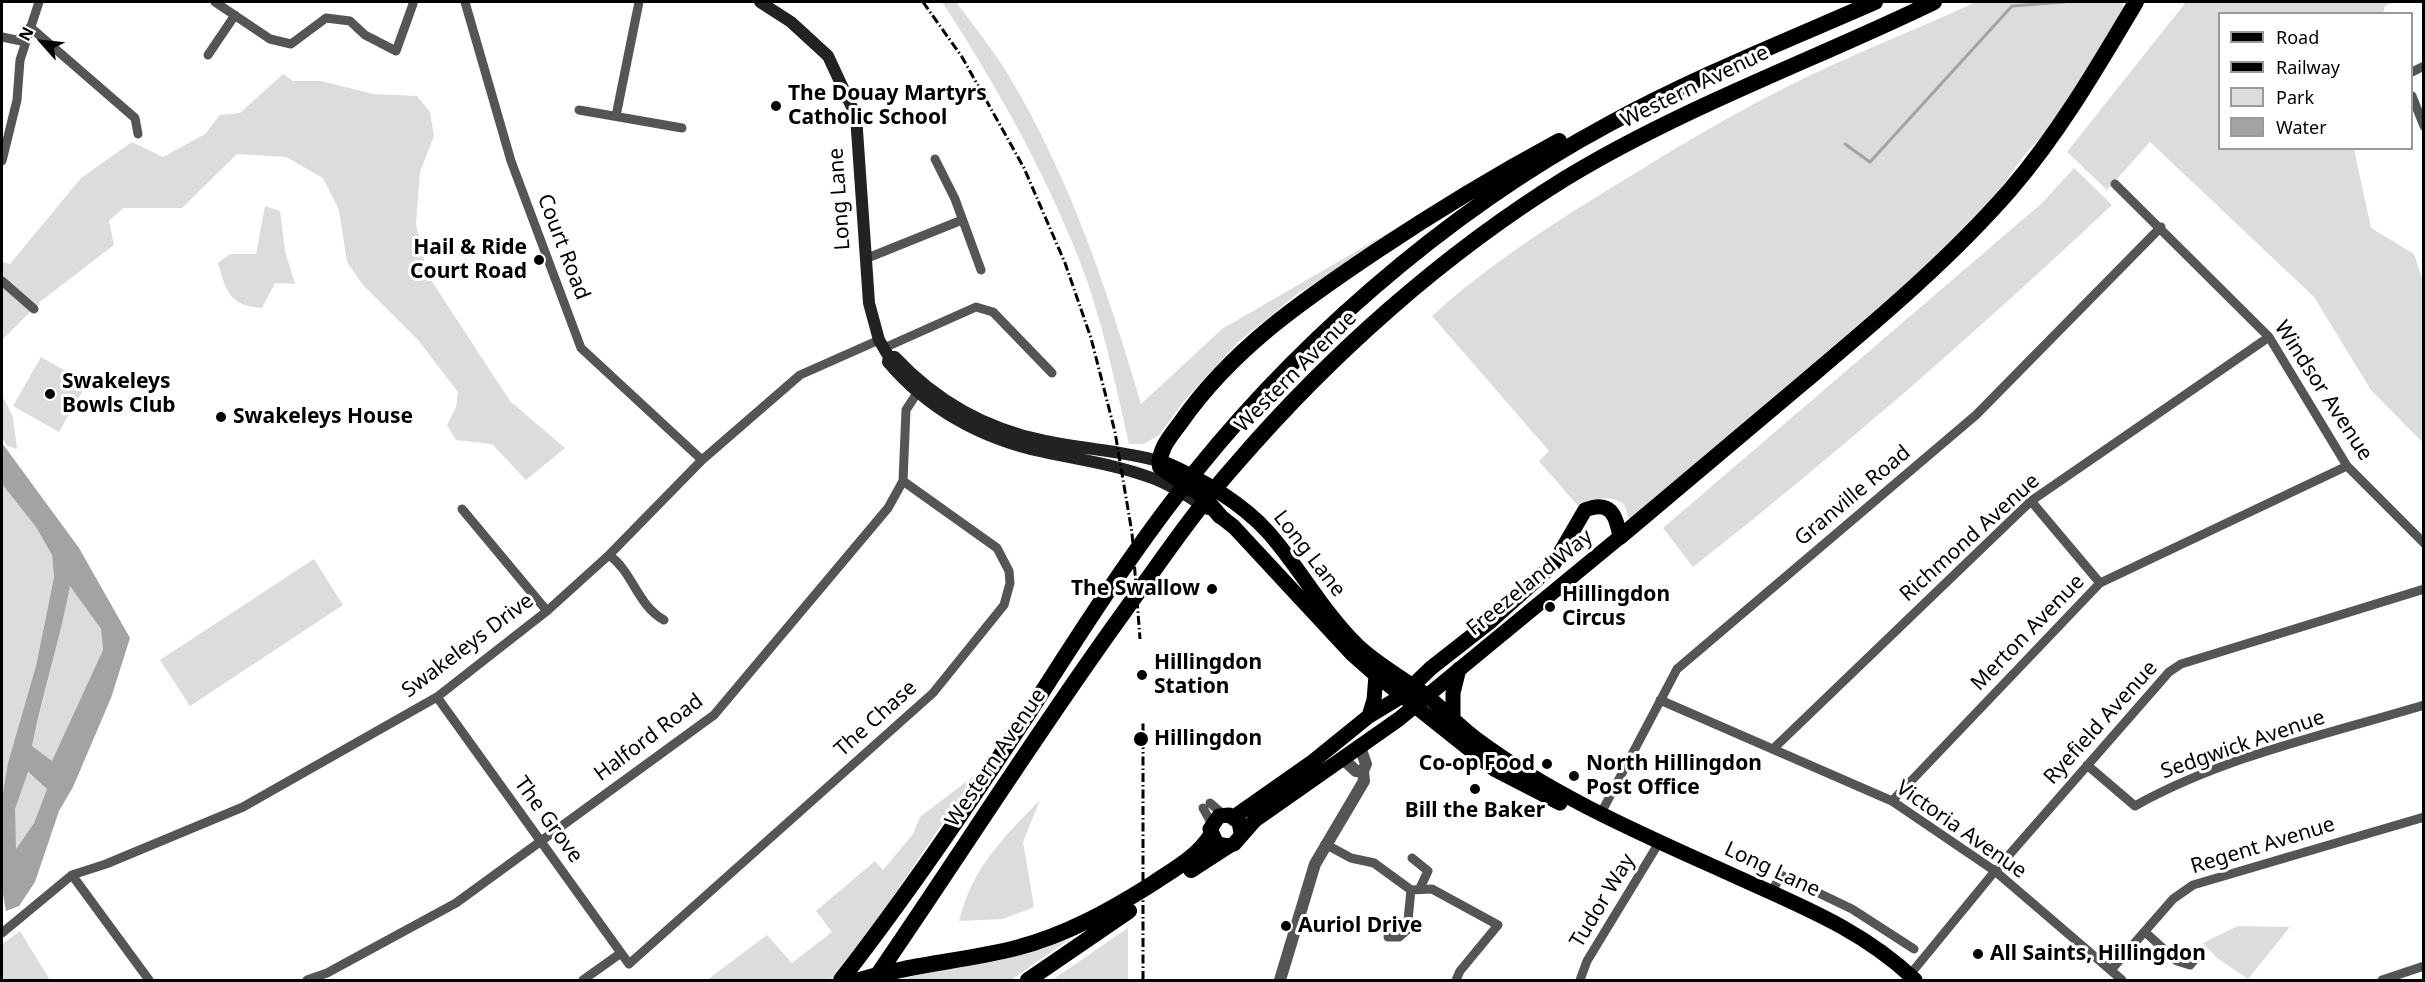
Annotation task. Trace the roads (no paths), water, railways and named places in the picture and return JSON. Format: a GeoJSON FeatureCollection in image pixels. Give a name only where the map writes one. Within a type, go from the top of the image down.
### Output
{"type":"FeatureCollection","features":[{"type":"Feature","properties":{"kind":"highway","name":"Western Avenue"},"geometry":{"type":"LineString","coordinates":[[841,981],[923,868],[1175,497],[1250,411],[1326,333],[1442,234],[1555,155],[1664,95],[1875,2]]}},
{"type":"Feature","properties":{"kind":"highway","name":"Western Avenue"},"geometry":{"type":"LineString","coordinates":[[874,981],[1052,714],[1178,537],[1236,464],[1322,373],[1399,303],[1485,233],[1567,178],[1677,118],[1934,2]]}},
{"type":"Feature","properties":{"kind":"highway"},"geometry":{"type":"LineString","coordinates":[[1620,537],[1866,330],[1940,265],[1977,227],[2048,140],[2080,94],[2136,2]]}},
{"type":"Feature","properties":{"kind":"highway"},"geometry":{"type":"LineString","coordinates":[[1220,516],[1202,495],[1162,470],[1159,461],[1164,446],[1203,390],[1243,349],[1302,301],[1501,172],[1611,114],[1664,95]]}},
{"type":"Feature","properties":{"kind":"highway"},"geometry":{"type":"LineString","coordinates":[[1175,875],[1196,855],[1220,823]]}},
{"type":"Feature","properties":{"kind":"highway"},"geometry":{"type":"LineString","coordinates":[[1028,981],[1108,918],[1175,875],[1228,846]]}},
{"type":"Feature","properties":{"kind":"highway"},"geometry":{"type":"LineString","coordinates":[[860,981],[924,964],[1014,948],[1108,918]]}},
{"type":"Feature","properties":{"kind":"main road","name":"Long Lane"},"geometry":{"type":"LineString","coordinates":[[760,2],[791,22],[828,56],[856,116],[869,303],[888,362],[917,393],[948,415],[998,439],[1043,452],[1138,473],[1174,477],[1233,501],[1269,533],[1327,612],[1358,646],[1407,691],[1414,706],[1494,769],[1556,801],[1600,814]]}},
{"type":"Feature","properties":{"kind":"main road"},"geometry":{"type":"LineString","coordinates":[[884,348],[935,395],[977,418],[1045,441],[1159,461]]}},
{"type":"Feature","properties":{"kind":"main road","name":"Freezeland Way"},"geometry":{"type":"LineString","coordinates":[[1228,846],[1239,840],[1241,833],[1272,806],[1343,759],[1414,706],[1620,537],[1616,521],[1608,508],[1601,505],[1585,510],[1553,566],[1407,691]]}},
{"type":"Feature","properties":{"kind":"main road","name":"Long Lane"},"geometry":{"type":"LineString","coordinates":[[1220,516],[1241,534],[1351,653],[1376,675],[1407,691],[1426,695],[1474,738],[1527,774],[1600,814],[1857,933],[1910,979]]}},
{"type":"Feature","properties":{"kind":"main road"},"geometry":{"type":"LineString","coordinates":[[1453,719],[1453,693],[1460,669]]}},
{"type":"Feature","properties":{"kind":"main road"},"geometry":{"type":"LineString","coordinates":[[1369,716],[1374,700],[1376,675]]}},
{"type":"Feature","properties":{"kind":"main road"},"geometry":{"type":"LineString","coordinates":[[1228,846],[1217,844],[1220,823],[1311,763],[1369,716],[1407,691]]}},
{"type":"Feature","properties":{"kind":"main road"},"geometry":{"type":"LineString","coordinates":[[1220,823],[1239,822],[1241,833]]}},
{"type":"Feature","properties":{"kind":"street"},"geometry":{"type":"LineString","coordinates":[[2,160],[13,123],[20,60],[39,2]]}},
{"type":"Feature","properties":{"kind":"street"},"geometry":{"type":"LineString","coordinates":[[215,2],[270,39],[291,44],[326,18],[350,21],[365,35],[396,51],[413,4]]}},
{"type":"Feature","properties":{"kind":"street","name":"Court Road"},"geometry":{"type":"LineString","coordinates":[[465,2],[512,161],[581,348],[702,460]]}},
{"type":"Feature","properties":{"kind":"street"},"geometry":{"type":"LineString","coordinates":[[616,116],[639,2]]}},
{"type":"Feature","properties":{"kind":"street"},"geometry":{"type":"LineString","coordinates":[[208,55],[235,15]]}},
{"type":"Feature","properties":{"kind":"street"},"geometry":{"type":"LineString","coordinates":[[30,27],[135,118],[138,134]]}},
{"type":"Feature","properties":{"kind":"street"},"geometry":{"type":"LineString","coordinates":[[2,37],[26,42]]}},
{"type":"Feature","properties":{"kind":"street"},"geometry":{"type":"LineString","coordinates":[[2413,98],[2424,126]]}},
{"type":"Feature","properties":{"kind":"street"},"geometry":{"type":"LineString","coordinates":[[579,110],[682,128]]}},
{"type":"Feature","properties":{"kind":"street"},"geometry":{"type":"LineString","coordinates":[[935,159],[981,270]]}},
{"type":"Feature","properties":{"kind":"street","name":"Windsor Avenue"},"geometry":{"type":"LineString","coordinates":[[2115,184],[2269,336],[2347,466],[2424,543]]}},
{"type":"Feature","properties":{"kind":"street"},"geometry":{"type":"LineString","coordinates":[[865,259],[962,220]]}},
{"type":"Feature","properties":{"kind":"street","name":"Granville Road"},"geometry":{"type":"LineString","coordinates":[[1600,814],[1677,669],[1976,415],[2161,227]]}},
{"type":"Feature","properties":{"kind":"street"},"geometry":{"type":"LineString","coordinates":[[2,281],[34,309]]}},
{"type":"Feature","properties":{"kind":"street","name":"Swakeleys Drive"},"geometry":{"type":"LineString","coordinates":[[2,933],[72,874],[106,864],[243,807],[437,698],[547,611],[609,555],[702,460],[800,375],[884,348],[976,308],[993,312],[1052,373]]}},
{"type":"Feature","properties":{"kind":"street","name":"Richmond Avenue"},"geometry":{"type":"LineString","coordinates":[[1773,749],[2031,501],[2269,336]]}},
{"type":"Feature","properties":{"kind":"street","name":"Halford Road"},"geometry":{"type":"LineString","coordinates":[[307,981],[327,973],[456,903],[714,715],[888,508],[903,482],[906,410],[917,393]]}},
{"type":"Feature","properties":{"kind":"street","name":"Merton Avenue"},"geometry":{"type":"LineString","coordinates":[[1892,801],[2100,583],[2347,466]]}},
{"type":"Feature","properties":{"kind":"street","name":"The Chase"},"geometry":{"type":"LineString","coordinates":[[629,964],[933,693],[1004,605],[1010,583],[1009,570],[997,548],[903,482]]}},
{"type":"Feature","properties":{"kind":"street"},"geometry":{"type":"LineString","coordinates":[[2031,501],[2100,583]]}},
{"type":"Feature","properties":{"kind":"street"},"geometry":{"type":"LineString","coordinates":[[462,509],[547,611]]}},
{"type":"Feature","properties":{"kind":"street"},"geometry":{"type":"LineString","coordinates":[[609,555],[623,565],[651,613],[664,620]]}},
{"type":"Feature","properties":{"kind":"street","name":"Ryefield Avenue"},"geometry":{"type":"LineString","coordinates":[[1910,979],[1995,871],[2169,672],[2181,664],[2424,589]]}},
{"type":"Feature","properties":{"kind":"street","name":"The Grove"},"geometry":{"type":"LineString","coordinates":[[437,698],[541,839],[629,964]]}},
{"type":"Feature","properties":{"kind":"street","name":"Victoria Avenue"},"geometry":{"type":"LineString","coordinates":[[1660,700],[1892,801],[1995,871],[2122,981]]}},
{"type":"Feature","properties":{"kind":"street","name":"Sedgwick Avenue"},"geometry":{"type":"LineString","coordinates":[[2087,765],[2135,806],[2175,783],[2213,769],[2424,705]]}},
{"type":"Feature","properties":{"kind":"street"},"geometry":{"type":"LineString","coordinates":[[1280,981],[1310,878],[1325,844],[1364,781],[1363,771],[1366,764],[1360,747]]}},
{"type":"Feature","properties":{"kind":"street"},"geometry":{"type":"LineString","coordinates":[[1343,759],[1356,771],[1363,771]]}},
{"type":"Feature","properties":{"kind":"street"},"geometry":{"type":"LineString","coordinates":[[1220,823],[1207,805],[1220,823]]}},
{"type":"Feature","properties":{"kind":"street","name":"Regent Avenue"},"geometry":{"type":"LineString","coordinates":[[2110,970],[2173,899],[2193,885],[2424,817]]}},
{"type":"Feature","properties":{"kind":"street","name":"Tudor Way"},"geometry":{"type":"LineString","coordinates":[[1580,981],[1587,961],[1660,841]]}},
{"type":"Feature","properties":{"kind":"street"},"geometry":{"type":"LineString","coordinates":[[1325,844],[1351,858],[1374,864],[1416,889],[1432,889],[1498,925],[1460,971],[1456,981]]}},
{"type":"Feature","properties":{"kind":"street"},"geometry":{"type":"LineString","coordinates":[[1388,937],[1399,937],[1407,930],[1416,889],[1428,871],[1412,858]]}},
{"type":"Feature","properties":{"kind":"street"},"geometry":{"type":"LineString","coordinates":[[72,874],[149,981]]}},
{"type":"Feature","properties":{"kind":"street"},"geometry":{"type":"LineString","coordinates":[[1771,892],[1780,874],[1852,909],[1914,949]]}},
{"type":"Feature","properties":{"kind":"street"},"geometry":{"type":"LineString","coordinates":[[2145,932],[2177,962],[2190,964],[2201,952]]}},
{"type":"Feature","properties":{"kind":"street"},"geometry":{"type":"LineString","coordinates":[[583,981],[621,954]]}},
{"type":"Feature","properties":{"kind":"street"},"geometry":{"type":"LineString","coordinates":[[2382,981],[2424,966]]}},
{"type":"Feature","properties":{"kind":"water"},"geometry":{"type":"Polygon","coordinates":[[[2,443],[79,548],[130,638],[111,698],[73,787],[59,811],[35,882],[19,906],[6,911],[2,888],[2,799],[8,763],[36,666],[54,577],[52,555],[36,527],[2,484],[2,443]],[[70,586],[32,746],[52,761],[103,650],[101,629],[70,586]],[[28,772],[15,809],[16,849],[34,823],[47,789],[28,772]]]}},
{"type":"Feature","properties":{"kind":"waterway"},"geometry":{"type":"LineString","coordinates":[[1845,144],[1870,162],[2012,6],[2064,2]]}},
{"type":"Feature","properties":{"kind":"railway"},"geometry":{"type":"LineString","coordinates":[[923,2],[962,57],[1024,168],[1065,263],[1091,338],[1115,432],[1132,533],[1140,639]]}},
{"type":"Feature","properties":{"kind":"railway"},"geometry":{"type":"LineString","coordinates":[[1143,722],[1143,980]]}},
{"type":"Feature","properties":{"kind":"place","name":"The Douay Martyrs Catholic School"},"geometry":{"type":"Point","coordinates":[776,106]}},
{"type":"Feature","properties":{"kind":"place","name":"Hail & Ride Court Road"},"geometry":{"type":"Point","coordinates":[539,260]}},
{"type":"Feature","properties":{"kind":"place","name":"Swakeleys Bowls Club"},"geometry":{"type":"Point","coordinates":[50,394]}},
{"type":"Feature","properties":{"kind":"place","name":"Swakeleys House"},"geometry":{"type":"Point","coordinates":[221,417]}},
{"type":"Feature","properties":{"kind":"place","name":"The Swallow"},"geometry":{"type":"Point","coordinates":[1212,589]}},
{"type":"Feature","properties":{"kind":"place","name":"Hillingdon Circus"},"geometry":{"type":"Point","coordinates":[1550,607]}},
{"type":"Feature","properties":{"kind":"place","name":"Hillingdon Station"},"geometry":{"type":"Point","coordinates":[1142,675]}},
{"type":"Feature","properties":{"kind":"place","name":"Hillingdon"},"geometry":{"type":"Point","coordinates":[1141,739]}},
{"type":"Feature","properties":{"kind":"place","name":"Co-op Food"},"geometry":{"type":"Point","coordinates":[1547,764]}},
{"type":"Feature","properties":{"kind":"place","name":"North Hillingdon Post Office"},"geometry":{"type":"Point","coordinates":[1574,776]}},
{"type":"Feature","properties":{"kind":"place","name":"Bill the Baker"},"geometry":{"type":"Point","coordinates":[1475,789]}},
{"type":"Feature","properties":{"kind":"place","name":"Auriol Drive"},"geometry":{"type":"Point","coordinates":[1286,926]}},
{"type":"Feature","properties":{"kind":"place","name":"All Saints, Hillingdon"},"geometry":{"type":"Point","coordinates":[1978,954]}}]}
